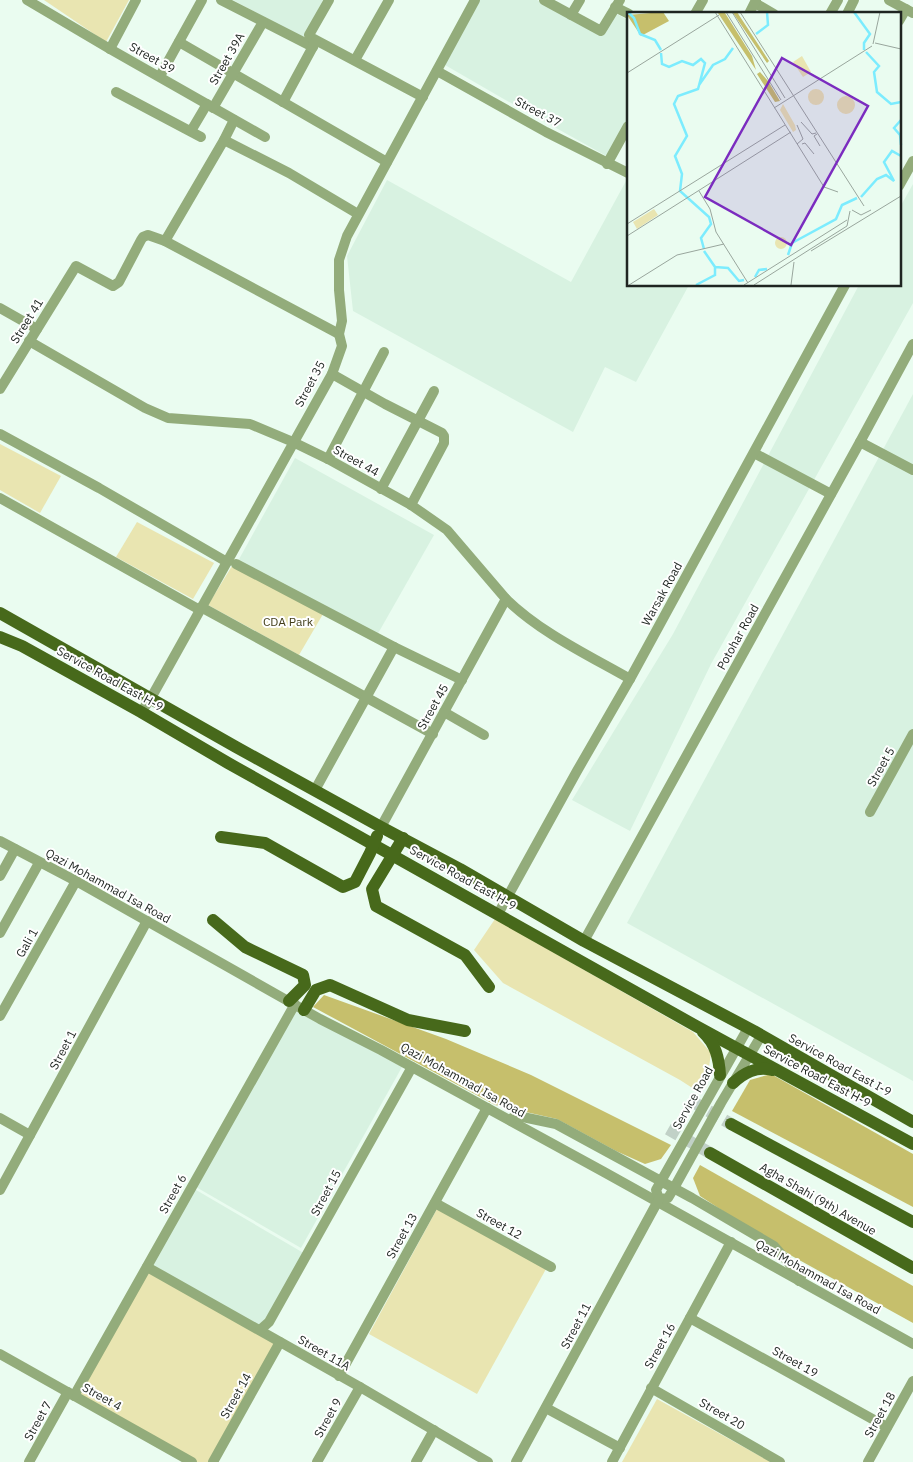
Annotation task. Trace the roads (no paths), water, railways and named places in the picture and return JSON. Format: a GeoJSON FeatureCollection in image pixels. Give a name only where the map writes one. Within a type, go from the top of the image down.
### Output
{"type":"FeatureCollection","features":[{"type":"Feature","properties":{"kind":"main road","name":"Service Road East H-9"},"geometry":{"type":"LineString","coordinates":[[0,613],[236,747],[460,869],[584,941],[754,1032]]}},
{"type":"Feature","properties":{"kind":"main road","name":"Service Road East H-9"},"geometry":{"type":"LineString","coordinates":[[0,637],[22,646],[141,712],[228,763],[696,1026],[913,1144]]}},
{"type":"Feature","properties":{"kind":"main road"},"geometry":{"type":"LineString","coordinates":[[228,763],[236,747]]}},
{"type":"Feature","properties":{"kind":"main road"},"geometry":{"type":"LineString","coordinates":[[220,837],[265,843],[344,887],[355,882],[381,827]]}},
{"type":"Feature","properties":{"kind":"main road"},"geometry":{"type":"LineString","coordinates":[[403,838],[372,889],[376,906],[465,955],[489,987]]}},
{"type":"Feature","properties":{"kind":"main road"},"geometry":{"type":"LineString","coordinates":[[213,920],[246,946],[304,975],[305,985],[296,1005]]}},
{"type":"Feature","properties":{"kind":"main road"},"geometry":{"type":"LineString","coordinates":[[296,1005],[316,990],[330,985],[408,1020],[465,1031]]}},
{"type":"Feature","properties":{"kind":"main road"},"geometry":{"type":"LineString","coordinates":[[696,1026],[706,1035],[714,1047],[719,1061],[720,1075]]}},
{"type":"Feature","properties":{"kind":"main road","name":"Service Road East I-9"},"geometry":{"type":"LineString","coordinates":[[754,1032],[913,1122]]}},
{"type":"Feature","properties":{"kind":"main road"},"geometry":{"type":"LineString","coordinates":[[733,1083],[743,1074],[756,1069],[782,1072]]}},
{"type":"Feature","properties":{"kind":"main road","name":"Agha Shahi (9th) Avenue"},"geometry":{"type":"LineString","coordinates":[[731,1124],[910,1219]]}},
{"type":"Feature","properties":{"kind":"main road","name":"Agha Shahi (9th) Avenue"},"geometry":{"type":"LineString","coordinates":[[710,1152],[910,1268]]}},
{"type":"Feature","properties":{"kind":"street","name":"Street 39"},"geometry":{"type":"LineString","coordinates":[[27,0],[265,137]]}},
{"type":"Feature","properties":{"kind":"street"},"geometry":{"type":"LineString","coordinates":[[110,49],[136,0]]}},
{"type":"Feature","properties":{"kind":"street"},"geometry":{"type":"LineString","coordinates":[[160,76],[202,0]]}},
{"type":"Feature","properties":{"kind":"street"},"geometry":{"type":"LineString","coordinates":[[221,0],[263,22],[355,60],[423,97]]}},
{"type":"Feature","properties":{"kind":"street"},"geometry":{"type":"LineString","coordinates":[[314,44],[310,35],[329,0]]}},
{"type":"Feature","properties":{"kind":"street"},"geometry":{"type":"LineString","coordinates":[[355,60],[389,0]]}},
{"type":"Feature","properties":{"kind":"street","name":"Street 35"},"geometry":{"type":"LineString","coordinates":[[141,712],[152,698],[201,609],[231,563],[293,442],[332,374],[342,346],[339,334],[342,321],[339,260],[347,236],[475,0]]}},
{"type":"Feature","properties":{"kind":"street"},"geometry":{"type":"LineString","coordinates":[[544,0],[601,31],[618,4]]}},
{"type":"Feature","properties":{"kind":"street"},"geometry":{"type":"LineString","coordinates":[[571,15],[580,0]]}},
{"type":"Feature","properties":{"kind":"street"},"geometry":{"type":"LineString","coordinates":[[696,12],[702,0]]}},
{"type":"Feature","properties":{"kind":"street"},"geometry":{"type":"LineString","coordinates":[[831,12],[838,0]]}},
{"type":"Feature","properties":{"kind":"street"},"geometry":{"type":"LineString","coordinates":[[848,12],[854,0]]}},
{"type":"Feature","properties":{"kind":"street"},"geometry":{"type":"LineString","coordinates":[[889,0],[909,11],[900,20]]}},
{"type":"Feature","properties":{"kind":"street"},"geometry":{"type":"LineString","coordinates":[[756,2],[771,12]]}},
{"type":"Feature","properties":{"kind":"street","name":"Street 39A"},"geometry":{"type":"LineString","coordinates":[[191,131],[233,74],[263,22]]}},
{"type":"Feature","properties":{"kind":"street"},"geometry":{"type":"LineString","coordinates":[[179,42],[387,162]]}},
{"type":"Feature","properties":{"kind":"street"},"geometry":{"type":"LineString","coordinates":[[283,102],[314,44]]}},
{"type":"Feature","properties":{"kind":"street","name":"Street 37"},"geometry":{"type":"LineString","coordinates":[[437,71],[627,174]]}},
{"type":"Feature","properties":{"kind":"street"},"geometry":{"type":"LineString","coordinates":[[116,92],[201,137]]}},
{"type":"Feature","properties":{"kind":"street"},"geometry":{"type":"LineString","coordinates":[[234,120],[165,241],[339,334]]}},
{"type":"Feature","properties":{"kind":"street"},"geometry":{"type":"LineString","coordinates":[[607,164],[627,128]]}},
{"type":"Feature","properties":{"kind":"street"},"geometry":{"type":"LineString","coordinates":[[224,140],[289,173],[358,214]]}},
{"type":"Feature","properties":{"kind":"street"},"geometry":{"type":"LineString","coordinates":[[900,184],[913,161]]}},
{"type":"Feature","properties":{"kind":"street","name":"Street 41"},"geometry":{"type":"LineString","coordinates":[[0,387],[76,266],[113,286],[119,282],[143,237],[148,235],[165,241]]}},
{"type":"Feature","properties":{"kind":"street","name":"Warsak Road"},"geometry":{"type":"LineString","coordinates":[[498,914],[754,453],[841,286]]}},
{"type":"Feature","properties":{"kind":"street"},"geometry":{"type":"LineString","coordinates":[[0,308],[37,329]]}},
{"type":"Feature","properties":{"kind":"street","name":"Street 44"},"geometry":{"type":"LineString","coordinates":[[29,341],[145,408],[168,418],[250,424],[328,459],[411,505],[448,530],[506,599],[516,608],[548,632],[630,679]]}},
{"type":"Feature","properties":{"kind":"street","name":"Potohar Road"},"geometry":{"type":"LineString","coordinates":[[584,941],[913,344]]}},
{"type":"Feature","properties":{"kind":"street"},"geometry":{"type":"LineString","coordinates":[[328,459],[384,352]]}},
{"type":"Feature","properties":{"kind":"street"},"geometry":{"type":"LineString","coordinates":[[332,374],[442,433],[444,443],[411,505]]}},
{"type":"Feature","properties":{"kind":"street"},"geometry":{"type":"LineString","coordinates":[[381,489],[434,391]]}},
{"type":"Feature","properties":{"kind":"street"},"geometry":{"type":"LineString","coordinates":[[0,434],[231,563],[462,680]]}},
{"type":"Feature","properties":{"kind":"street"},"geometry":{"type":"LineString","coordinates":[[860,442],[913,470]]}},
{"type":"Feature","properties":{"kind":"street"},"geometry":{"type":"LineString","coordinates":[[754,453],[831,494]]}},
{"type":"Feature","properties":{"kind":"street"},"geometry":{"type":"LineString","coordinates":[[0,498],[433,734]]}},
{"type":"Feature","properties":{"kind":"street","name":"Street 45"},"geometry":{"type":"LineString","coordinates":[[381,827],[506,599]]}},
{"type":"Feature","properties":{"kind":"street"},"geometry":{"type":"LineString","coordinates":[[315,790],[394,646]]}},
{"type":"Feature","properties":{"kind":"street"},"geometry":{"type":"LineString","coordinates":[[444,712],[484,735]]}},
{"type":"Feature","properties":{"kind":"street","name":"Street 5"},"geometry":{"type":"LineString","coordinates":[[870,812],[913,734]]}},
{"type":"Feature","properties":{"kind":"street","name":"Qazi Mohammad Isa Road"},"geometry":{"type":"LineString","coordinates":[[0,841],[76,881],[296,1005],[658,1200],[799,1282],[913,1344]]}},
{"type":"Feature","properties":{"kind":"street"},"geometry":{"type":"LineString","coordinates":[[0,876],[15,849]]}},
{"type":"Feature","properties":{"kind":"street"},"geometry":{"type":"LineString","coordinates":[[0,933],[39,863]]}},
{"type":"Feature","properties":{"kind":"street","name":"Gali 1"},"geometry":{"type":"LineString","coordinates":[[0,1016],[76,881]]}},
{"type":"Feature","properties":{"kind":"street","name":"Street 1"},"geometry":{"type":"LineString","coordinates":[[0,1190],[147,921]]}},
{"type":"Feature","properties":{"kind":"street","name":"Street 6"},"geometry":{"type":"LineString","coordinates":[[71,1394],[147,1267],[296,1005]]}},
{"type":"Feature","properties":{"kind":"street"},"geometry":{"type":"LineString","coordinates":[[658,1200],[668,1198],[674,1188],[749,1055],[754,1032]]}},
{"type":"Feature","properties":{"kind":"street","name":"Service Road"},"geometry":{"type":"LineString","coordinates":[[658,1200],[656,1190],[720,1075],[736,1048],[754,1032]]}},
{"type":"Feature","properties":{"kind":"street","name":"Street 15"},"geometry":{"type":"LineString","coordinates":[[260,1330],[269,1322],[412,1067]]}},
{"type":"Feature","properties":{"kind":"street","name":"Street 13"},"geometry":{"type":"LineString","coordinates":[[339,1376],[487,1108]]}},
{"type":"Feature","properties":{"kind":"street"},"geometry":{"type":"LineString","coordinates":[[511,1121],[512,1118],[518,1116],[556,1124],[674,1188],[774,1246],[801,1276],[799,1282]]}},
{"type":"Feature","properties":{"kind":"street"},"geometry":{"type":"LineString","coordinates":[[0,1118],[30,1135]]}},
{"type":"Feature","properties":{"kind":"street","name":"Street 11"},"geometry":{"type":"LineString","coordinates":[[516,1462],[658,1200]]}},
{"type":"Feature","properties":{"kind":"street","name":"Street 12"},"geometry":{"type":"LineString","coordinates":[[435,1202],[551,1267]]}},
{"type":"Feature","properties":{"kind":"street","name":"Street 16"},"geometry":{"type":"LineString","coordinates":[[612,1462],[731,1242]]}},
{"type":"Feature","properties":{"kind":"street","name":"Street 11A"},"geometry":{"type":"LineString","coordinates":[[147,1267],[360,1387],[488,1462]]}},
{"type":"Feature","properties":{"kind":"street","name":"Street 19"},"geometry":{"type":"LineString","coordinates":[[690,1318],[887,1427]]}},
{"type":"Feature","properties":{"kind":"street","name":"Street 14"},"geometry":{"type":"LineString","coordinates":[[213,1462],[280,1342]]}},
{"type":"Feature","properties":{"kind":"street","name":"Street 4"},"geometry":{"type":"LineString","coordinates":[[0,1354],[192,1462]]}},
{"type":"Feature","properties":{"kind":"street","name":"Street 18"},"geometry":{"type":"LineString","coordinates":[[868,1462],[913,1381]]}},
{"type":"Feature","properties":{"kind":"street","name":"Street 9"},"geometry":{"type":"LineString","coordinates":[[317,1462],[360,1387]]}},
{"type":"Feature","properties":{"kind":"street","name":"Street 20"},"geometry":{"type":"LineString","coordinates":[[651,1388],[780,1462]]}},
{"type":"Feature","properties":{"kind":"street","name":"Street 7"},"geometry":{"type":"LineString","coordinates":[[30,1462],[71,1394]]}},
{"type":"Feature","properties":{"kind":"street"},"geometry":{"type":"LineString","coordinates":[[546,1408],[620,1448]]}},
{"type":"Feature","properties":{"kind":"street"},"geometry":{"type":"LineString","coordinates":[[416,1462],[434,1430]]}},
{"type":"Feature","properties":{"kind":"tunnel"},"geometry":{"type":"LineString","coordinates":[[693,1102],[731,1124]]}},
{"type":"Feature","properties":{"kind":"tunnel"},"geometry":{"type":"LineString","coordinates":[[668,1129],[710,1153]]}},
{"type":"Feature","properties":{"kind":"park label","name":"CDA Park"},"geometry":{"type":"Point","coordinates":[288,622]}}]}
